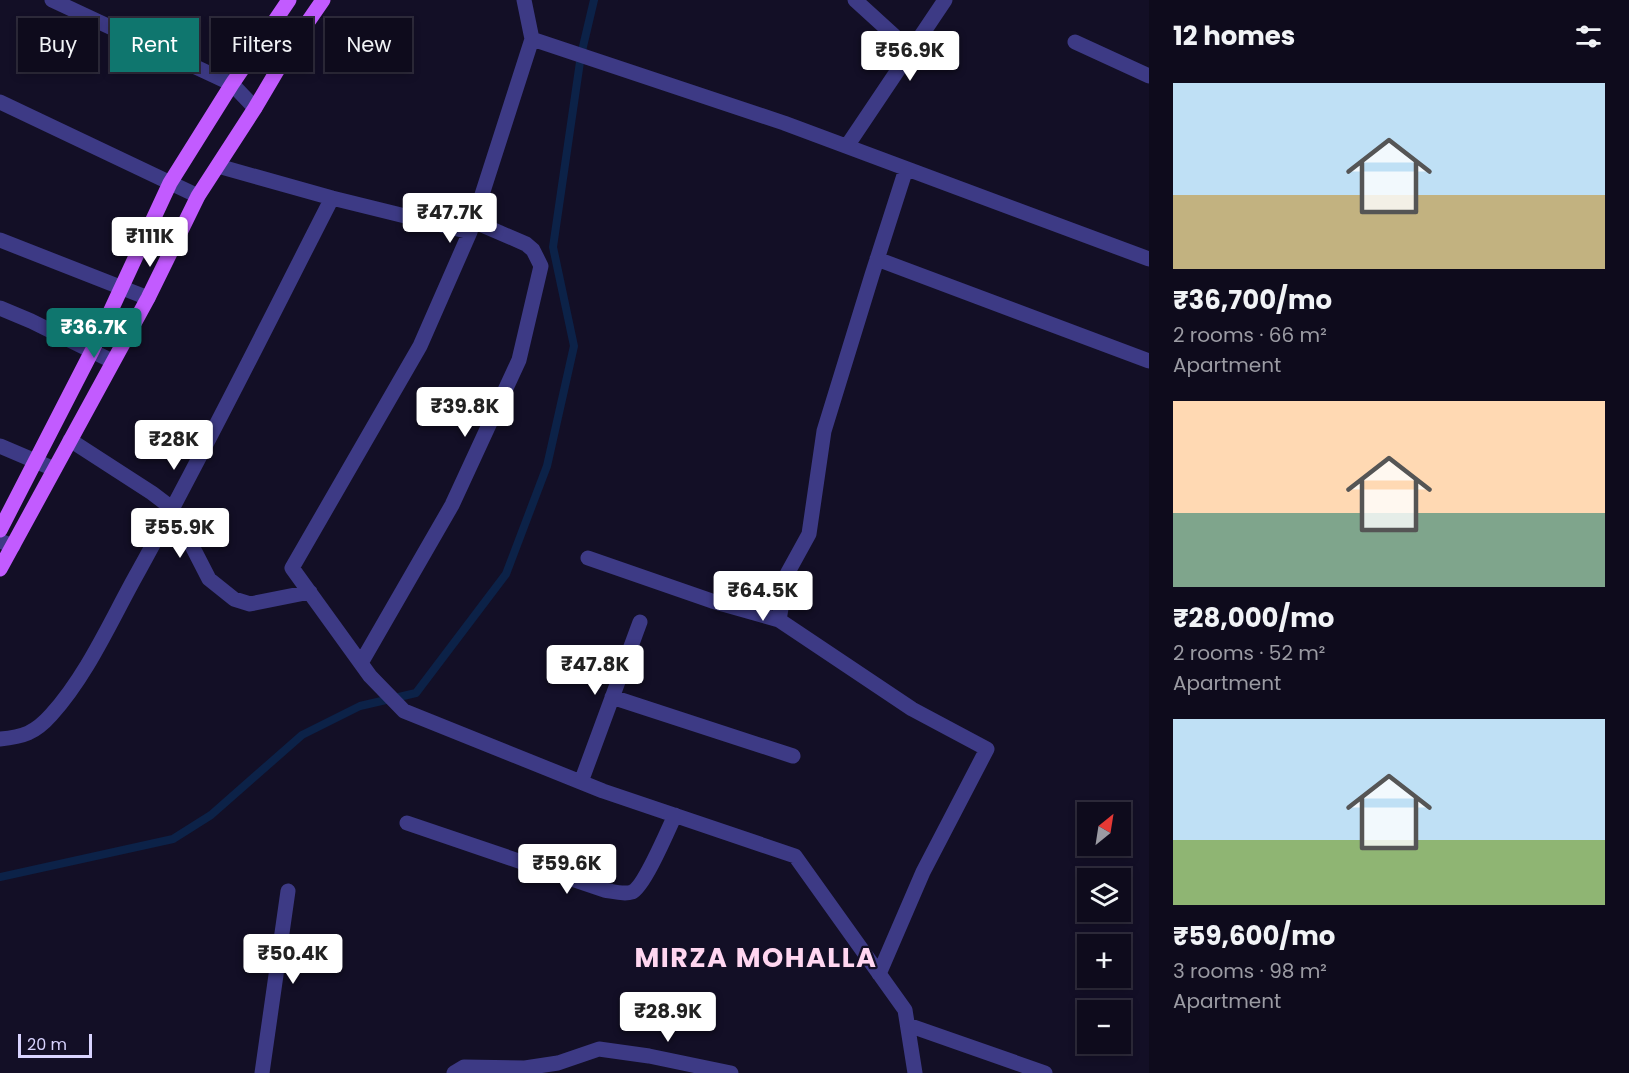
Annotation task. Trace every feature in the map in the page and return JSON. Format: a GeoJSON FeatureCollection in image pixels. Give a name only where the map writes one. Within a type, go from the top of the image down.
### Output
{"type":"FeatureCollection","features":[{"type":"Feature","properties":{"kind":"main road"},"geometry":{"type":"LineString","coordinates":[[0,530],[123,288],[170,183],[232,84],[289,0]]}},
{"type":"Feature","properties":{"kind":"main road"},"geometry":{"type":"LineString","coordinates":[[0,569],[6,543],[54,469],[148,298],[198,196],[255,108],[294,42],[323,0]]}},
{"type":"Feature","properties":{"kind":"street"},"geometry":{"type":"LineString","coordinates":[[52,0],[232,84],[255,108]]}},
{"type":"Feature","properties":{"kind":"street"},"geometry":{"type":"LineString","coordinates":[[524,0],[532,39],[472,227],[420,346],[292,568],[365,670],[404,711],[603,791],[795,856],[905,1010],[915,1073]]}},
{"type":"Feature","properties":{"kind":"street"},"geometry":{"type":"LineString","coordinates":[[855,0],[911,51]]}},
{"type":"Feature","properties":{"kind":"street"},"geometry":{"type":"LineString","coordinates":[[847,146],[945,0]]}},
{"type":"Feature","properties":{"kind":"street"},"geometry":{"type":"LineString","coordinates":[[532,39],[784,123],[1149,259]]}},
{"type":"Feature","properties":{"kind":"street"},"geometry":{"type":"LineString","coordinates":[[1075,42],[1149,76]]}},
{"type":"Feature","properties":{"kind":"street"},"geometry":{"type":"LineString","coordinates":[[0,102],[198,196]]}},
{"type":"Feature","properties":{"kind":"street"},"geometry":{"type":"LineString","coordinates":[[218,166],[332,198],[472,227],[526,244],[533,250],[541,266],[519,360],[452,505],[365,670]]}},
{"type":"Feature","properties":{"kind":"street"},"geometry":{"type":"LineString","coordinates":[[779,620],[786,574],[810,534],[824,431],[906,169]]}},
{"type":"Feature","properties":{"kind":"street"},"geometry":{"type":"LineString","coordinates":[[0,739],[18,738],[32,732],[50,716],[76,684],[173,509],[332,198]]}},
{"type":"Feature","properties":{"kind":"street"},"geometry":{"type":"LineString","coordinates":[[0,240],[148,298]]}},
{"type":"Feature","properties":{"kind":"street"},"geometry":{"type":"LineString","coordinates":[[877,259],[1149,361]]}},
{"type":"Feature","properties":{"kind":"street"},"geometry":{"type":"LineString","coordinates":[[0,308],[112,361]]}},
{"type":"Feature","properties":{"kind":"street"},"geometry":{"type":"LineString","coordinates":[[70,440],[173,509],[209,579],[234,599],[250,604],[310,592]]}},
{"type":"Feature","properties":{"kind":"street"},"geometry":{"type":"LineString","coordinates":[[0,446],[54,469]]}},
{"type":"Feature","properties":{"kind":"street"},"geometry":{"type":"LineString","coordinates":[[588,558],[712,601],[779,620],[912,709],[987,748],[923,872],[879,974]]}},
{"type":"Feature","properties":{"kind":"street"},"geometry":{"type":"LineString","coordinates":[[581,782],[640,622]]}},
{"type":"Feature","properties":{"kind":"street"},"geometry":{"type":"LineString","coordinates":[[612,697],[793,756]]}},
{"type":"Feature","properties":{"kind":"street"},"geometry":{"type":"LineString","coordinates":[[407,823],[604,890],[621,893],[631,892],[641,884],[675,815]]}},
{"type":"Feature","properties":{"kind":"street"},"geometry":{"type":"LineString","coordinates":[[262,1073],[288,891]]}},
{"type":"Feature","properties":{"kind":"street"},"geometry":{"type":"LineString","coordinates":[[908,1025],[1045,1073]]}},
{"type":"Feature","properties":{"kind":"street"},"geometry":{"type":"LineString","coordinates":[[454,1073],[464,1067],[525,1068],[558,1063],[599,1048],[731,1073]]}},
{"type":"Feature","properties":{"kind":"waterway"},"geometry":{"type":"LineString","coordinates":[[0,877],[173,839],[211,815],[302,735],[360,706],[416,693],[506,574],[547,466],[574,346],[553,247],[581,55],[594,0]]}},
{"type":"Feature","properties":{"kind":"district","name":"MIRZA MOHALLA"},"geometry":{"type":"Point","coordinates":[756,958]}}]}
